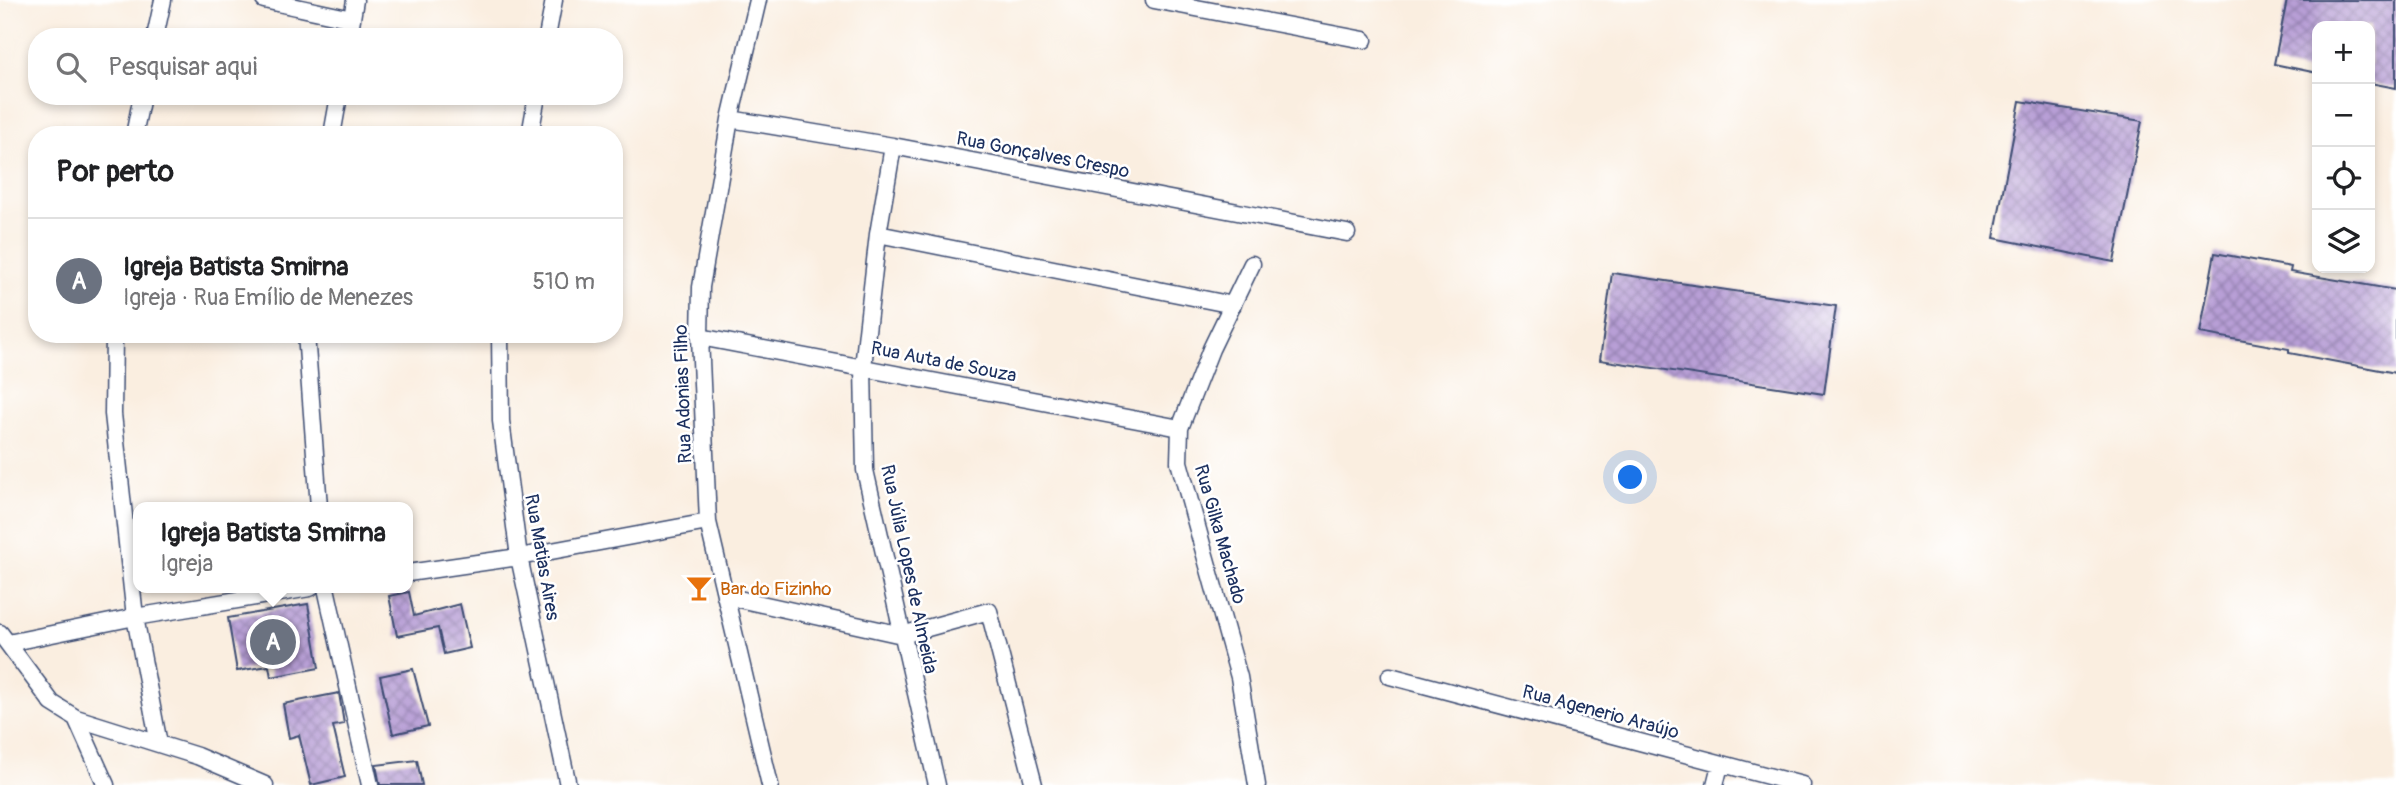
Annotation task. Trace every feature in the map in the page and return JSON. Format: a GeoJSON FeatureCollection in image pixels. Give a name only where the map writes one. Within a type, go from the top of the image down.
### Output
{"type":"FeatureCollection","features":[{"type":"Feature","properties":{"kind":"street"},"geometry":{"type":"LineString","coordinates":[[157,28],[163,0]]}},
{"type":"Feature","properties":{"kind":"street"},"geometry":{"type":"LineString","coordinates":[[264,0],[352,19]]}},
{"type":"Feature","properties":{"kind":"street"},"geometry":{"type":"LineString","coordinates":[[350,28],[355,0]]}},
{"type":"Feature","properties":{"kind":"street"},"geometry":{"type":"LineString","coordinates":[[549,28],[554,0]]}},
{"type":"Feature","properties":{"kind":"street","name":"Rua Adonias Filho"},"geometry":{"type":"LineString","coordinates":[[758,0],[730,119],[702,287],[700,337],[708,522],[770,785]]}},
{"type":"Feature","properties":{"kind":"street"},"geometry":{"type":"LineString","coordinates":[[1154,0],[1364,40]]}},
{"type":"Feature","properties":{"kind":"street"},"geometry":{"type":"LineString","coordinates":[[136,126],[140,105]]}},
{"type":"Feature","properties":{"kind":"street"},"geometry":{"type":"LineString","coordinates":[[334,126],[337,105]]}},
{"type":"Feature","properties":{"kind":"street"},"geometry":{"type":"LineString","coordinates":[[532,126],[535,105]]}},
{"type":"Feature","properties":{"kind":"street","name":"Rua Gonçalves Crespo"},"geometry":{"type":"LineString","coordinates":[[730,119],[893,146],[1347,233]]}},
{"type":"Feature","properties":{"kind":"street","name":"Rua Júlia Lopes de Almeida"},"geometry":{"type":"LineString","coordinates":[[893,146],[878,234],[863,367],[865,470],[937,785]]}},
{"type":"Feature","properties":{"kind":"street"},"geometry":{"type":"LineString","coordinates":[[878,234],[1233,305]]}},
{"type":"Feature","properties":{"kind":"street","name":"Rua Gilka Machado"},"geometry":{"type":"LineString","coordinates":[[1252,264],[1211,349],[1180,428],[1179,462],[1239,677],[1257,785]]}},
{"type":"Feature","properties":{"kind":"street","name":"Rua Auta de Souza"},"geometry":{"type":"LineString","coordinates":[[700,337],[1180,428]]}},
{"type":"Feature","properties":{"kind":"street"},"geometry":{"type":"LineString","coordinates":[[114,343],[113,414],[135,617],[159,744]]}},
{"type":"Feature","properties":{"kind":"street"},"geometry":{"type":"LineString","coordinates":[[307,343],[319,502]]}},
{"type":"Feature","properties":{"kind":"street","name":"Rua Matias Aires"},"geometry":{"type":"LineString","coordinates":[[500,343],[500,421],[519,557],[568,785]]}},
{"type":"Feature","properties":{"kind":"street"},"geometry":{"type":"LineString","coordinates":[[413,572],[519,557],[708,522]]}},
{"type":"Feature","properties":{"kind":"street"},"geometry":{"type":"LineString","coordinates":[[265,785],[227,767],[76,719],[52,703],[4,638],[280,593]]}},
{"type":"Feature","properties":{"kind":"street"},"geometry":{"type":"LineString","coordinates":[[327,593],[370,785]]}},
{"type":"Feature","properties":{"kind":"street"},"geometry":{"type":"LineString","coordinates":[[725,596],[902,635],[989,611],[1034,785]]}},
{"type":"Feature","properties":{"kind":"street","name":"Rua Agenerio Araújo"},"geometry":{"type":"LineString","coordinates":[[1390,677],[1802,785]]}},
{"type":"Feature","properties":{"kind":"street"},"geometry":{"type":"LineString","coordinates":[[76,719],[106,785]]}},
{"type":"Feature","properties":{"kind":"street"},"geometry":{"type":"LineString","coordinates":[[1715,785],[1720,765]]}},
{"type":"Feature","properties":{"kind":"building"},"geometry":{"type":"Polygon","coordinates":[[[2287,0],[2396,0],[2396,88],[2375,84],[2375,21],[2312,21],[2312,72],[2274,64],[2287,0]]]}},
{"type":"Feature","properties":{"kind":"building"},"geometry":{"type":"Polygon","coordinates":[[[2020,101],[2142,121],[2114,262],[1994,238],[2020,101]]]}},
{"type":"Feature","properties":{"kind":"building"},"geometry":{"type":"Polygon","coordinates":[[[2215,253],[2291,267],[2290,272],[2396,290],[2396,373],[2289,353],[2289,349],[2200,333],[2215,253]]]}},
{"type":"Feature","properties":{"kind":"building"},"geometry":{"type":"Polygon","coordinates":[[[1612,273],[1836,306],[1824,394],[1600,360],[1612,273]]]}},
{"type":"Feature","properties":{"kind":"building"},"geometry":{"type":"Polygon","coordinates":[[[409,593],[414,616],[460,604],[470,648],[444,654],[438,628],[397,636],[389,596],[409,593]]]}},
{"type":"Feature","properties":{"kind":"building"},"geometry":{"type":"Polygon","coordinates":[[[308,604],[319,668],[271,677],[269,666],[237,671],[228,618],[308,604]]]}},
{"type":"Feature","properties":{"kind":"building"},"geometry":{"type":"Polygon","coordinates":[[[413,669],[428,726],[393,734],[380,676],[413,669]]]}},
{"type":"Feature","properties":{"kind":"building"},"geometry":{"type":"Polygon","coordinates":[[[339,693],[344,724],[333,726],[345,777],[311,785],[299,735],[289,738],[283,704],[339,693]]]}},
{"type":"Feature","properties":{"kind":"building"},"geometry":{"type":"Polygon","coordinates":[[[417,760],[422,785],[380,785],[376,765],[417,760]]]}},
{"type":"Feature","properties":{"kind":"place","name":"Bar do Fizinho"},"geometry":{"type":"Point","coordinates":[699,588]}},
{"type":"Feature","properties":{"kind":"place","name":"Igreja Batista Smirna"},"geometry":{"type":"Point","coordinates":[273,642]}}]}
